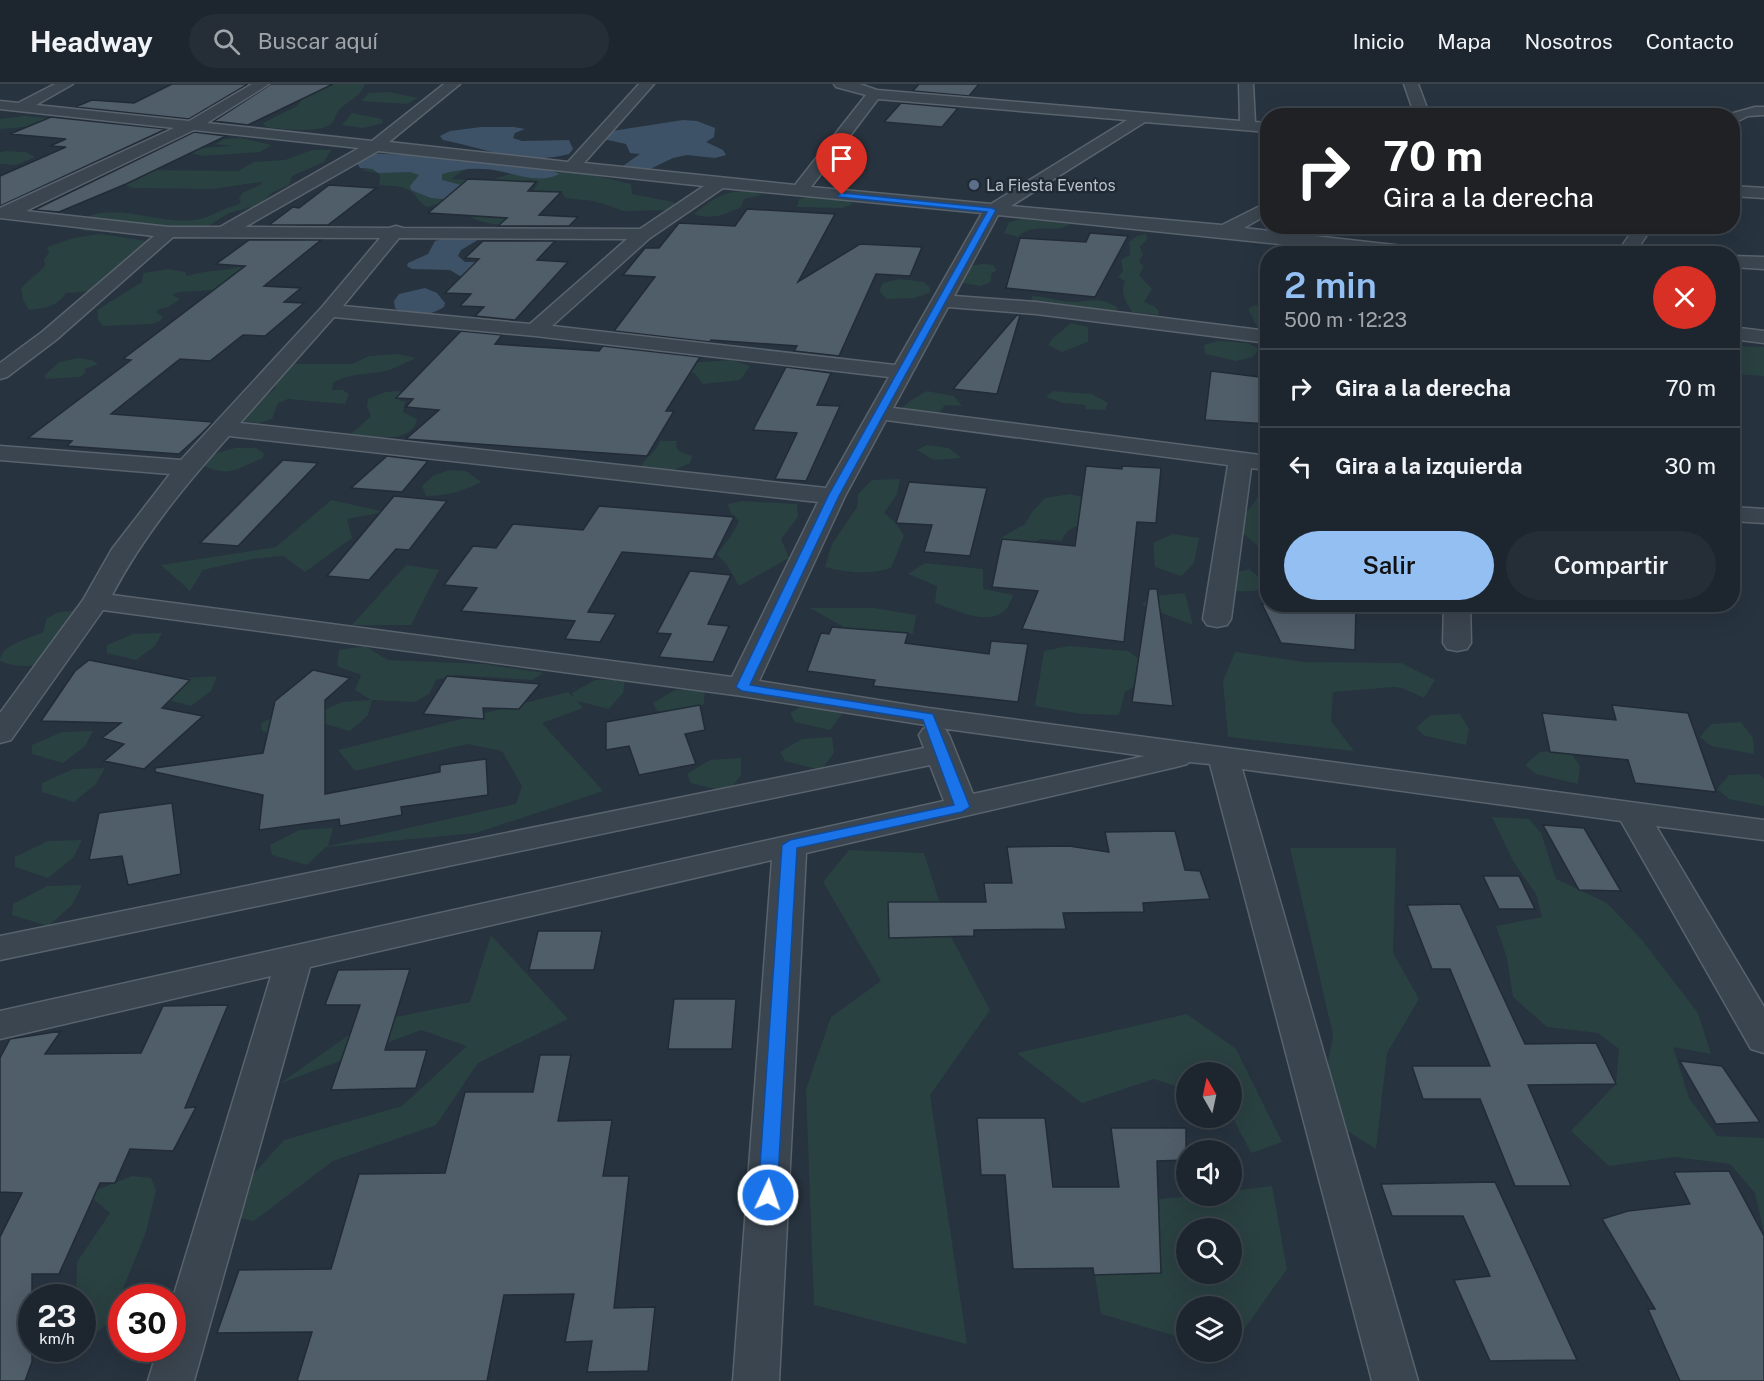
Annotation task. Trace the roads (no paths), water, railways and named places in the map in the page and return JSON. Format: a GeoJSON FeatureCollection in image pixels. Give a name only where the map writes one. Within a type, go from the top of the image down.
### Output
{"type":"FeatureCollection","features":[{"type":"Feature","properties":{"kind":"street"},"geometry":{"type":"LineString","coordinates":[[0,116],[66,84]]}},
{"type":"Feature","properties":{"kind":"street"},"geometry":{"type":"LineString","coordinates":[[2,215],[192,125],[262,84]]}},
{"type":"Feature","properties":{"kind":"street"},"geometry":{"type":"LineString","coordinates":[[222,233],[376,145],[453,84]]}},
{"type":"Feature","properties":{"kind":"street"},"geometry":{"type":"LineString","coordinates":[[573,167],[647,84]]}},
{"type":"Feature","properties":{"kind":"street"},"geometry":{"type":"LineString","coordinates":[[841,84],[864,88],[874,94],[980,98],[1141,118],[1260,128]]}},
{"type":"Feature","properties":{"kind":"street"},"geometry":{"type":"LineString","coordinates":[[1246,84],[1248,127]]}},
{"type":"Feature","properties":{"kind":"street"},"geometry":{"type":"LineString","coordinates":[[1411,84],[1420,108]]}},
{"type":"Feature","properties":{"kind":"street"},"geometry":{"type":"LineString","coordinates":[[799,191],[874,94]]}},
{"type":"Feature","properties":{"kind":"street"},"geometry":{"type":"LineString","coordinates":[[0,105],[720,183],[1225,231],[1359,246]]}},
{"type":"Feature","properties":{"kind":"street"},"geometry":{"type":"LineString","coordinates":[[1740,113],[1764,111]]}},
{"type":"Feature","properties":{"kind":"street"},"geometry":{"type":"LineString","coordinates":[[742,687],[833,496],[992,210],[1141,118]]}},
{"type":"Feature","properties":{"kind":"street"},"geometry":{"type":"LineString","coordinates":[[535,330],[644,234],[720,183]]}},
{"type":"Feature","properties":{"kind":"street"},"geometry":{"type":"LineString","coordinates":[[1740,192],[1764,193]]}},
{"type":"Feature","properties":{"kind":"street"},"geometry":{"type":"LineString","coordinates":[[1225,231],[1260,211]]}},
{"type":"Feature","properties":{"kind":"street"},"geometry":{"type":"LineString","coordinates":[[2,215],[170,232],[396,231],[644,234]]}},
{"type":"Feature","properties":{"kind":"street"},"geometry":{"type":"LineString","coordinates":[[0,734],[96,601],[121,554],[187,468],[329,311],[396,231]]}},
{"type":"Feature","properties":{"kind":"street"},"geometry":{"type":"LineString","coordinates":[[0,373],[49,336],[170,232]]}},
{"type":"Feature","properties":{"kind":"street"},"geometry":{"type":"LineString","coordinates":[[1740,262],[1764,263]]}},
{"type":"Feature","properties":{"kind":"street"},"geometry":{"type":"LineString","coordinates":[[943,301],[1036,308],[1260,335]]}},
{"type":"Feature","properties":{"kind":"street"},"geometry":{"type":"LineString","coordinates":[[329,311],[535,330],[903,372]]}},
{"type":"Feature","properties":{"kind":"street"},"geometry":{"type":"LineString","coordinates":[[1740,334],[1764,337]]}},
{"type":"Feature","properties":{"kind":"street"},"geometry":{"type":"LineString","coordinates":[[880,412],[1260,462]]}},
{"type":"Feature","properties":{"kind":"street"},"geometry":{"type":"LineString","coordinates":[[221,428],[833,496]]}},
{"type":"Feature","properties":{"kind":"street"},"geometry":{"type":"LineString","coordinates":[[0,453],[187,468]]}},
{"type":"Feature","properties":{"kind":"street"},"geometry":{"type":"LineString","coordinates":[[1217,619],[1241,459]]}},
{"type":"Feature","properties":{"kind":"street"},"geometry":{"type":"LineString","coordinates":[[1740,514],[1764,516]]}},
{"type":"Feature","properties":{"kind":"street"},"geometry":{"type":"LineString","coordinates":[[96,601],[742,687],[928,717],[1764,830]]}},
{"type":"Feature","properties":{"kind":"street"},"geometry":{"type":"LineString","coordinates":[[1457,612],[1457,642]]}},
{"type":"Feature","properties":{"kind":"street"},"geometry":{"type":"LineString","coordinates":[[928,717],[940,754],[962,807]]}},
{"type":"Feature","properties":{"kind":"street"},"geometry":{"type":"LineString","coordinates":[[0,948],[940,754]]}},
{"type":"Feature","properties":{"kind":"street"},"geometry":{"type":"LineString","coordinates":[[0,1025],[790,845],[1209,755]]}},
{"type":"Feature","properties":{"kind":"street"},"geometry":{"type":"LineString","coordinates":[[1209,755],[1395,1381]]}},
{"type":"Feature","properties":{"kind":"street"},"geometry":{"type":"LineString","coordinates":[[1633,813],[1764,1039]]}},
{"type":"Feature","properties":{"kind":"street"},"geometry":{"type":"LineString","coordinates":[[756,1381],[790,845]]}},
{"type":"Feature","properties":{"kind":"street"},"geometry":{"type":"LineString","coordinates":[[171,1381],[295,957]]}},
{"type":"Feature","properties":{"kind":"water"},"geometry":{"type":"Polygon","coordinates":[[[683,120],[697,121],[715,128],[714,137],[706,142],[723,150],[726,155],[715,158],[687,155],[673,158],[646,171],[620,168],[640,154],[630,153],[626,144],[603,139],[612,131],[683,120]]]}},
{"type":"Feature","properties":{"kind":"water"},"geometry":{"type":"Polygon","coordinates":[[[481,127],[525,129],[515,133],[513,138],[522,141],[569,140],[573,149],[569,154],[552,157],[520,157],[443,140],[440,136],[450,131],[481,127]]]}},
{"type":"Feature","properties":{"kind":"water"},"geometry":{"type":"Polygon","coordinates":[[[366,153],[428,156],[549,170],[560,174],[537,178],[485,169],[456,171],[442,174],[442,180],[477,189],[461,201],[431,198],[411,190],[410,186],[419,175],[410,172],[378,173],[373,169],[360,168],[357,163],[366,153]]]}},
{"type":"Feature","properties":{"kind":"water"},"geometry":{"type":"Polygon","coordinates":[[[456,235],[481,238],[461,250],[458,256],[465,262],[482,262],[470,282],[450,270],[412,269],[407,266],[408,263],[428,254],[435,241],[456,235]]]}},
{"type":"Feature","properties":{"kind":"water"},"geometry":{"type":"Polygon","coordinates":[[[425,288],[437,293],[445,303],[444,307],[420,315],[407,314],[395,308],[394,301],[399,294],[425,288]]]}},
{"type":"Feature","properties":{"kind":"place","name":"La Fiesta Eventos"},"geometry":{"type":"Point","coordinates":[974,185]}}]}
